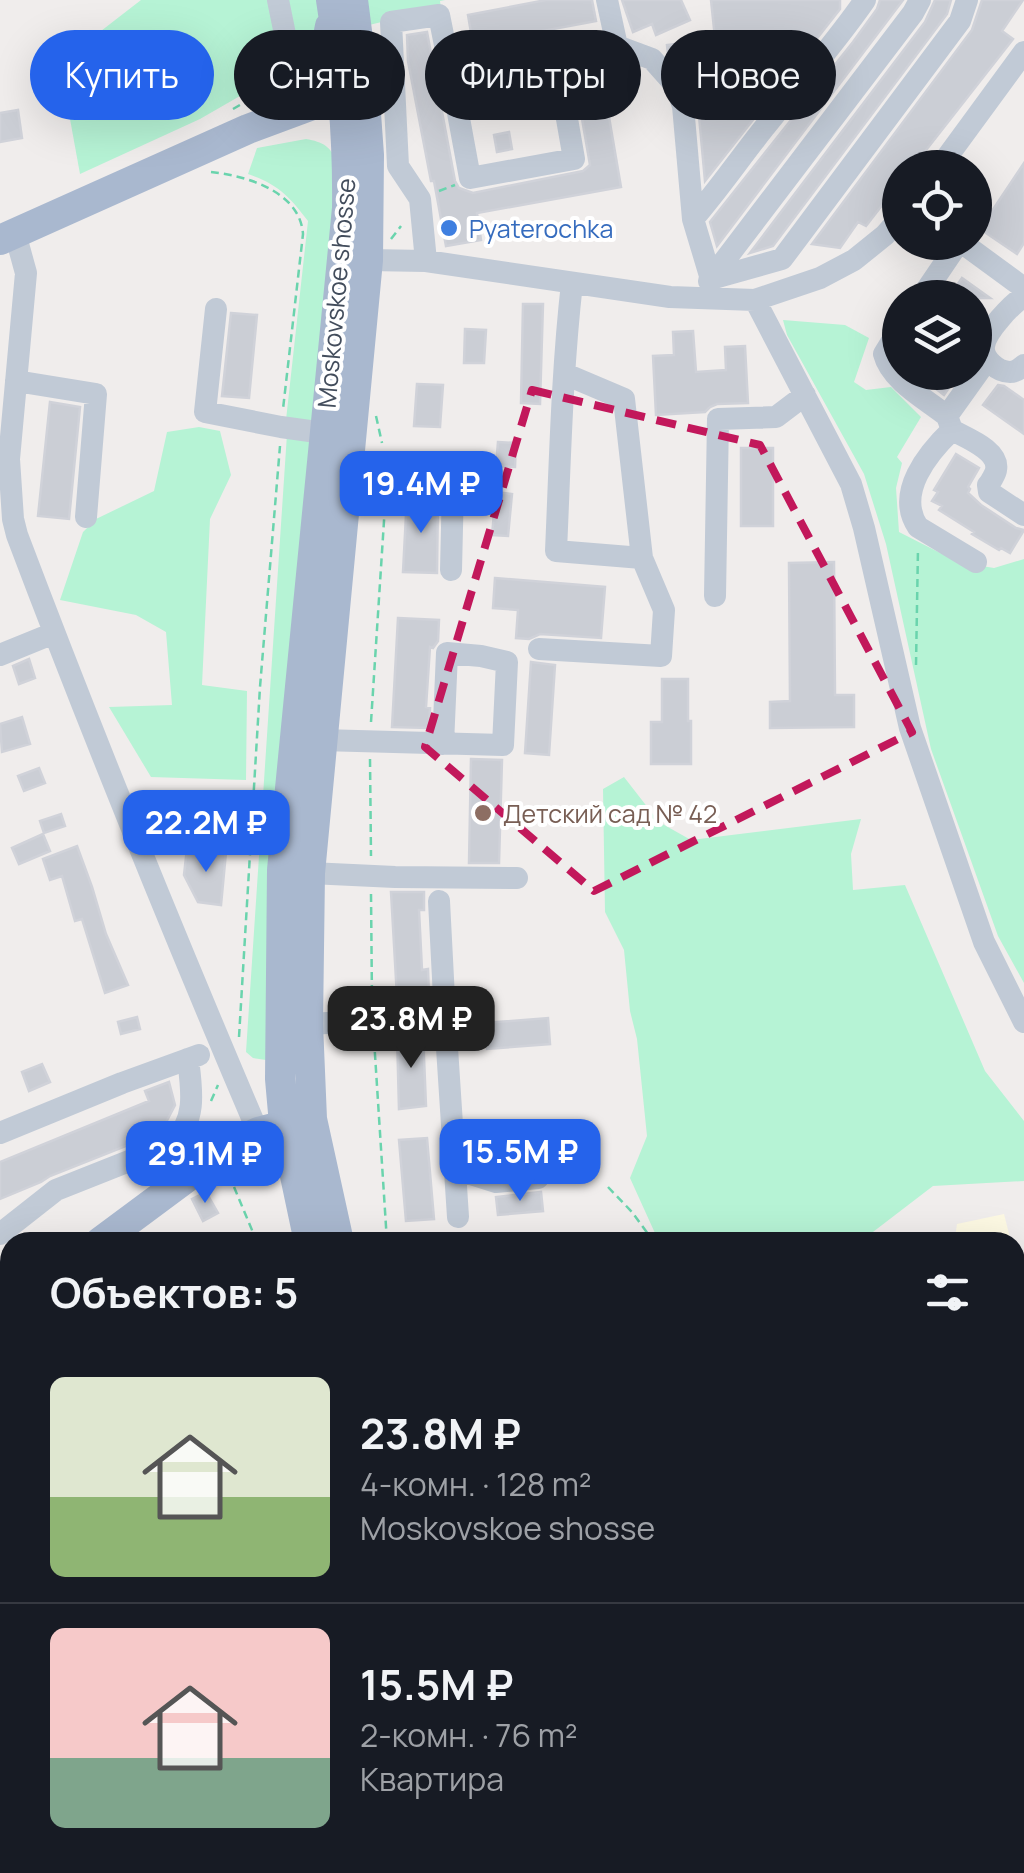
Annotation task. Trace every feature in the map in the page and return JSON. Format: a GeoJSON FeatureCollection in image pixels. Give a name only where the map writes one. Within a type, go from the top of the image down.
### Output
{"type":"FeatureCollection","features":[{"type":"Feature","properties":{"kind":"main road"},"geometry":{"type":"LineString","coordinates":[[331,30],[339,4]]}},
{"type":"Feature","properties":{"kind":"main road","name":"Moskovskoe shosse"},"geometry":{"type":"LineString","coordinates":[[339,4],[344,30]]}},
{"type":"Feature","properties":{"kind":"main road"},"geometry":{"type":"LineString","coordinates":[[7,237],[238,120],[312,125],[339,140],[348,156]]}},
{"type":"Feature","properties":{"kind":"main road","name":"Moskovskoe shosse"},"geometry":{"type":"LineString","coordinates":[[307,1232],[285,1125],[280,1078],[282,870],[347,208],[351,120]]}},
{"type":"Feature","properties":{"kind":"main road","name":"Moskovskoe shosse"},"geometry":{"type":"LineString","coordinates":[[334,1232],[285,1125],[308,1024],[310,873],[368,260],[369,155],[361,120]]}},
{"type":"Feature","properties":{"kind":"main road"},"geometry":{"type":"LineString","coordinates":[[113,1232],[232,1144],[285,1125]]}},
{"type":"Feature","properties":{"kind":"street"},"geometry":{"type":"LineString","coordinates":[[278,0],[284,30]]}},
{"type":"Feature","properties":{"kind":"street"},"geometry":{"type":"LineString","coordinates":[[607,0],[614,30]]}},
{"type":"Feature","properties":{"kind":"street"},"geometry":{"type":"LineString","coordinates":[[693,219],[865,0]]}},
{"type":"Feature","properties":{"kind":"street"},"geometry":{"type":"LineString","coordinates":[[706,289],[920,0]]}},
{"type":"Feature","properties":{"kind":"street"},"geometry":{"type":"LineString","coordinates":[[706,289],[782,259],[960,22],[967,0]]}},
{"type":"Feature","properties":{"kind":"street"},"geometry":{"type":"LineString","coordinates":[[426,261],[420,199],[398,166],[391,22],[439,15],[442,30]]}},
{"type":"Feature","properties":{"kind":"street"},"geometry":{"type":"LineString","coordinates":[[952,150],[1024,52]]}},
{"type":"Feature","properties":{"kind":"street"},"geometry":{"type":"LineString","coordinates":[[641,55],[652,59],[676,86],[683,106],[693,219],[706,289]]}},
{"type":"Feature","properties":{"kind":"street"},"geometry":{"type":"LineString","coordinates":[[460,120],[470,178],[574,159],[567,120]]}},
{"type":"Feature","properties":{"kind":"street"},"geometry":{"type":"LineString","coordinates":[[7,237],[26,273],[9,460],[13,519],[8,538],[54,633],[225,1054],[285,1125]]}},
{"type":"Feature","properties":{"kind":"street"},"geometry":{"type":"LineString","coordinates":[[368,260],[426,261],[572,282],[706,289],[755,300],[820,278],[854,260],[882,237]]}},
{"type":"Feature","properties":{"kind":"street"},"geometry":{"type":"LineString","coordinates":[[985,260],[1024,288]]}},
{"type":"Feature","properties":{"kind":"street"},"geometry":{"type":"LineString","coordinates":[[572,282],[556,550],[642,558]]}},
{"type":"Feature","properties":{"kind":"street"},"geometry":{"type":"LineString","coordinates":[[992,332],[1007,309],[1024,296]]}},
{"type":"Feature","properties":{"kind":"street"},"geometry":{"type":"LineString","coordinates":[[755,300],[852,484],[910,728],[984,942],[1024,1022]]}},
{"type":"Feature","properties":{"kind":"street"},"geometry":{"type":"LineString","coordinates":[[216,309],[205,412],[324,432]]}},
{"type":"Feature","properties":{"kind":"street"},"geometry":{"type":"LineString","coordinates":[[992,364],[1004,372],[1024,365]]}},
{"type":"Feature","properties":{"kind":"street"},"geometry":{"type":"LineString","coordinates":[[538,649],[661,656],[664,610],[642,558],[624,399],[564,374]]}},
{"type":"Feature","properties":{"kind":"street"},"geometry":{"type":"LineString","coordinates":[[16,381],[96,394],[86,517]]}},
{"type":"Feature","properties":{"kind":"street"},"geometry":{"type":"LineString","coordinates":[[913,390],[991,454],[996,471],[989,492],[1024,514]]}},
{"type":"Feature","properties":{"kind":"street"},"geometry":{"type":"LineString","coordinates":[[969,390],[910,492],[913,519],[918,526],[976,562]]}},
{"type":"Feature","properties":{"kind":"street"},"geometry":{"type":"LineString","coordinates":[[715,596],[718,419],[776,417],[805,396]]}},
{"type":"Feature","properties":{"kind":"street"},"geometry":{"type":"LineString","coordinates":[[350,460],[388,465],[405,481],[453,485],[450,570]]}},
{"type":"Feature","properties":{"kind":"street"},"geometry":{"type":"LineString","coordinates":[[0,655],[54,633]]}},
{"type":"Feature","properties":{"kind":"street"},"geometry":{"type":"LineString","coordinates":[[321,740],[370,742],[444,744],[504,745],[506,662],[447,654],[444,744]]}},
{"type":"Feature","properties":{"kind":"street"},"geometry":{"type":"LineString","coordinates":[[310,873],[517,878]]}},
{"type":"Feature","properties":{"kind":"street"},"geometry":{"type":"LineString","coordinates":[[439,900],[458,1217]]}},
{"type":"Feature","properties":{"kind":"street"},"geometry":{"type":"LineString","coordinates":[[308,1024],[445,1016]]}},
{"type":"Feature","properties":{"kind":"street"},"geometry":{"type":"LineString","coordinates":[[0,1133],[122,1083],[188,1060],[225,1054]]}},
{"type":"Feature","properties":{"kind":"street"},"geometry":{"type":"LineString","coordinates":[[3,1232],[56,1190],[172,1144],[191,1113],[188,1060]]}},
{"type":"Feature","properties":{"kind":"street"},"geometry":{"type":"LineString","coordinates":[[455,1169],[496,1182],[538,1178]]}},
{"type":"Feature","properties":{"kind":"path"},"geometry":{"type":"LineString","coordinates":[[375,410],[388,465],[370,742],[372,1020],[386,1232]]}},
{"type":"Feature","properties":{"kind":"path"},"geometry":{"type":"LineString","coordinates":[[916,666],[918,526]]}},
{"type":"Feature","properties":{"kind":"path"},"geometry":{"type":"LineString","coordinates":[[208,1108],[225,1054],[238,1046],[260,687]]}},
{"type":"Feature","properties":{"kind":"path"},"geometry":{"type":"LineString","coordinates":[[218,1153],[254,1232]]}},
{"type":"Feature","properties":{"kind":"path"},"geometry":{"type":"LineString","coordinates":[[538,1178],[586,1179]]}},
{"type":"Feature","properties":{"kind":"path"},"geometry":{"type":"LineString","coordinates":[[608,1187],[647,1232]]}},
{"type":"Feature","properties":{"kind":"highlighted area"},"geometry":{"type":"Polygon","coordinates":[[[532,390],[760,445],[912,732],[594,891],[425,747],[532,390]]]}},
{"type":"Feature","properties":{"kind":"shaded area"},"geometry":{"type":"Polygon","coordinates":[[[1004,1214],[1008,1232],[956,1232],[957,1224],[1004,1214]]]}},
{"type":"Feature","properties":{"kind":"green space"},"geometry":{"type":"Polygon","coordinates":[[[141,0],[268,0],[274,30],[234,30],[234,99],[214,111],[214,30],[102,30],[141,0]]]}},
{"type":"Feature","properties":{"kind":"green space"},"geometry":{"type":"Polygon","coordinates":[[[284,0],[321,0],[317,30],[288,30],[284,0]]]}},
{"type":"Feature","properties":{"kind":"green space"},"geometry":{"type":"Polygon","coordinates":[[[365,0],[445,0],[440,1],[441,8],[369,25],[365,0]]]}},
{"type":"Feature","properties":{"kind":"green space"},"geometry":{"type":"Polygon","coordinates":[[[70,120],[198,120],[80,174],[70,120]]]}},
{"type":"Feature","properties":{"kind":"green space"},"geometry":{"type":"Polygon","coordinates":[[[306,139],[326,146],[337,163],[315,424],[286,420],[308,221],[282,192],[248,174],[257,148],[306,139]]]}},
{"type":"Feature","properties":{"kind":"green space"},"geometry":{"type":"Polygon","coordinates":[[[783,320],[845,325],[869,338],[854,382],[866,390],[894,390],[921,417],[897,457],[902,463],[896,488],[899,532],[958,562],[994,568],[1024,559],[1024,983],[998,936],[931,749],[886,544],[864,474],[787,335],[783,320]]]}},
{"type":"Feature","properties":{"kind":"green space"},"geometry":{"type":"Polygon","coordinates":[[[199,427],[220,431],[231,475],[210,519],[202,685],[247,691],[246,780],[151,777],[109,707],[172,705],[166,632],[136,615],[60,600],[83,532],[96,519],[154,491],[167,432],[199,427]]]}},
{"type":"Feature","properties":{"kind":"green space"},"geometry":{"type":"Polygon","coordinates":[[[287,434],[314,438],[266,1060],[246,1052],[287,434]]]}},
{"type":"Feature","properties":{"kind":"green space"},"geometry":{"type":"Polygon","coordinates":[[[624,777],[659,822],[691,840],[861,819],[851,854],[853,890],[905,885],[985,1071],[1024,1121],[1024,1181],[933,1186],[873,1232],[654,1232],[630,1178],[647,1136],[624,950],[605,912],[603,789],[624,777]]]}},
{"type":"Feature","properties":{"kind":"building"},"geometry":{"type":"Polygon","coordinates":[[[546,0],[592,0],[596,21],[548,30],[471,30],[468,15],[546,0]]]}},
{"type":"Feature","properties":{"kind":"building"},"geometry":{"type":"Polygon","coordinates":[[[622,0],[681,0],[690,20],[656,35],[652,24],[632,30],[622,0]]]}},
{"type":"Feature","properties":{"kind":"building"},"geometry":{"type":"Polygon","coordinates":[[[711,0],[840,0],[840,9],[824,30],[714,30],[711,0]]]}},
{"type":"Feature","properties":{"kind":"building"},"geometry":{"type":"Polygon","coordinates":[[[880,0],[903,0],[836,89],[836,63],[880,0]]]}},
{"type":"Feature","properties":{"kind":"building"},"geometry":{"type":"Polygon","coordinates":[[[935,0],[951,0],[947,14],[773,246],[750,253],[925,22],[935,0]]]}},
{"type":"Feature","properties":{"kind":"building"},"geometry":{"type":"Polygon","coordinates":[[[982,0],[1023,0],[1002,31],[1013,39],[926,150],[882,150],[972,30],[982,0]]]}},
{"type":"Feature","properties":{"kind":"building"},"geometry":{"type":"Polygon","coordinates":[[[425,32],[425,120],[444,120],[459,188],[473,193],[583,171],[590,165],[582,120],[610,120],[621,187],[477,213],[481,240],[446,246],[408,61],[407,35],[425,32]]]}},
{"type":"Feature","properties":{"kind":"building"},"geometry":{"type":"Polygon","coordinates":[[[18,110],[22,138],[0,142],[0,113],[18,110]]]}},
{"type":"Feature","properties":{"kind":"building"},"geometry":{"type":"Polygon","coordinates":[[[699,120],[753,120],[705,181],[699,120]]]}},
{"type":"Feature","properties":{"kind":"building"},"geometry":{"type":"Polygon","coordinates":[[[791,120],[812,120],[717,246],[710,222],[791,120]]]}},
{"type":"Feature","properties":{"kind":"building"},"geometry":{"type":"Polygon","coordinates":[[[509,132],[512,149],[497,152],[494,135],[509,132]]]}},
{"type":"Feature","properties":{"kind":"building"},"geometry":{"type":"Polygon","coordinates":[[[882,150],[882,205],[866,226],[858,222],[840,248],[812,244],[882,150]]]}},
{"type":"Feature","properties":{"kind":"building"},"geometry":{"type":"Polygon","coordinates":[[[1024,163],[1024,243],[1017,254],[992,237],[992,211],[1024,163]]]}},
{"type":"Feature","properties":{"kind":"building"},"geometry":{"type":"Polygon","coordinates":[[[523,304],[543,304],[540,404],[521,403],[523,304]]]}},
{"type":"Feature","properties":{"kind":"building"},"geometry":{"type":"Polygon","coordinates":[[[231,313],[257,315],[249,398],[222,396],[231,313]]]}},
{"type":"Feature","properties":{"kind":"building"},"geometry":{"type":"Polygon","coordinates":[[[465,329],[486,330],[484,363],[464,363],[465,329]]]}},
{"type":"Feature","properties":{"kind":"building"},"geometry":{"type":"Polygon","coordinates":[[[693,331],[696,372],[726,370],[725,347],[745,346],[748,403],[717,404],[705,412],[656,415],[653,356],[674,355],[673,332],[693,331]]]}},
{"type":"Feature","properties":{"kind":"building"},"geometry":{"type":"Polygon","coordinates":[[[417,384],[443,385],[440,427],[414,426],[417,384]]]}},
{"type":"Feature","properties":{"kind":"building"},"geometry":{"type":"Polygon","coordinates":[[[998,385],[1024,400],[1024,434],[983,405],[998,385]]]}},
{"type":"Feature","properties":{"kind":"building"},"geometry":{"type":"Polygon","coordinates":[[[50,402],[80,407],[69,519],[38,516],[50,402]]]}},
{"type":"Feature","properties":{"kind":"building"},"geometry":{"type":"Polygon","coordinates":[[[498,442],[516,443],[515,467],[496,466],[498,442]]]}},
{"type":"Feature","properties":{"kind":"building"},"geometry":{"type":"Polygon","coordinates":[[[741,448],[773,448],[773,526],[741,526],[741,448]]]}},
{"type":"Feature","properties":{"kind":"building"},"geometry":{"type":"Polygon","coordinates":[[[956,454],[979,468],[968,493],[1024,530],[1010,553],[972,534],[932,501],[938,492],[934,490],[956,454]]]}},
{"type":"Feature","properties":{"kind":"building"},"geometry":{"type":"Polygon","coordinates":[[[496,492],[512,494],[508,536],[492,535],[496,492]]]}},
{"type":"Feature","properties":{"kind":"building"},"geometry":{"type":"Polygon","coordinates":[[[407,496],[438,499],[437,573],[403,572],[407,496]]]}},
{"type":"Feature","properties":{"kind":"building"},"geometry":{"type":"Polygon","coordinates":[[[834,562],[835,695],[854,695],[854,727],[770,728],[770,702],[790,701],[789,563],[834,562]]]}},
{"type":"Feature","properties":{"kind":"building"},"geometry":{"type":"Polygon","coordinates":[[[495,578],[605,587],[601,638],[540,634],[529,639],[516,638],[518,610],[493,608],[495,578]]]}},
{"type":"Feature","properties":{"kind":"building"},"geometry":{"type":"Polygon","coordinates":[[[398,618],[439,620],[438,641],[430,647],[426,707],[430,708],[429,728],[392,727],[398,618]]]}},
{"type":"Feature","properties":{"kind":"building"},"geometry":{"type":"Polygon","coordinates":[[[29,659],[35,678],[19,684],[13,666],[29,659]]]}},
{"type":"Feature","properties":{"kind":"building"},"geometry":{"type":"Polygon","coordinates":[[[531,662],[555,665],[549,755],[525,753],[531,662]]]}},
{"type":"Feature","properties":{"kind":"building"},"geometry":{"type":"Polygon","coordinates":[[[662,679],[688,679],[691,764],[651,764],[651,722],[662,722],[662,679]]]}},
{"type":"Feature","properties":{"kind":"building"},"geometry":{"type":"Polygon","coordinates":[[[22,717],[30,744],[2,752],[0,724],[22,717]]]}},
{"type":"Feature","properties":{"kind":"building"},"geometry":{"type":"Polygon","coordinates":[[[471,759],[502,760],[499,863],[469,863],[471,759]]]}},
{"type":"Feature","properties":{"kind":"building"},"geometry":{"type":"Polygon","coordinates":[[[39,768],[45,783],[24,791],[18,776],[39,768]]]}},
{"type":"Feature","properties":{"kind":"building"},"geometry":{"type":"Polygon","coordinates":[[[61,814],[65,826],[44,833],[40,821],[61,814]]]}},
{"type":"Feature","properties":{"kind":"building"},"geometry":{"type":"Polygon","coordinates":[[[43,834],[50,851],[19,864],[12,848],[43,834]]]}},
{"type":"Feature","properties":{"kind":"building"},"geometry":{"type":"Polygon","coordinates":[[[77,846],[106,934],[128,985],[105,993],[82,919],[75,921],[62,876],[50,880],[43,859],[77,846]]]}},
{"type":"Feature","properties":{"kind":"building"},"geometry":{"type":"Polygon","coordinates":[[[187,848],[226,852],[221,905],[198,902],[184,875],[187,848]]]}},
{"type":"Feature","properties":{"kind":"building"},"geometry":{"type":"Polygon","coordinates":[[[391,892],[424,892],[424,910],[419,910],[422,970],[428,969],[429,996],[397,997],[391,892]]]}},
{"type":"Feature","properties":{"kind":"building"},"geometry":{"type":"Polygon","coordinates":[[[137,1017],[140,1029],[121,1034],[118,1022],[137,1017]]]}},
{"type":"Feature","properties":{"kind":"building"},"geometry":{"type":"Polygon","coordinates":[[[548,1018],[550,1044],[487,1049],[485,1023],[548,1018]]]}},
{"type":"Feature","properties":{"kind":"building"},"geometry":{"type":"Polygon","coordinates":[[[423,1033],[426,1106],[399,1109],[397,1034],[423,1033]]]}},
{"type":"Feature","properties":{"kind":"building"},"geometry":{"type":"Polygon","coordinates":[[[42,1064],[50,1082],[29,1091],[22,1072],[42,1064]]]}},
{"type":"Feature","properties":{"kind":"building"},"geometry":{"type":"Polygon","coordinates":[[[169,1082],[175,1105],[161,1132],[0,1199],[0,1162],[149,1101],[145,1091],[169,1082]]]}},
{"type":"Feature","properties":{"kind":"building"},"geometry":{"type":"Polygon","coordinates":[[[427,1138],[434,1219],[406,1221],[399,1140],[427,1138]]]}},
{"type":"Feature","properties":{"kind":"building"},"geometry":{"type":"Polygon","coordinates":[[[206,1192],[218,1213],[203,1221],[192,1199],[206,1192]]]}},
{"type":"Feature","properties":{"kind":"building"},"geometry":{"type":"Polygon","coordinates":[[[541,1192],[543,1211],[498,1215],[496,1197],[541,1192]]]}},
{"type":"Feature","properties":{"kind":"place","name":"Pyaterochka"},"geometry":{"type":"Point","coordinates":[449,228]}},
{"type":"Feature","properties":{"kind":"place","name":"Детский сад № 42"},"geometry":{"type":"Point","coordinates":[483,813]}}]}
